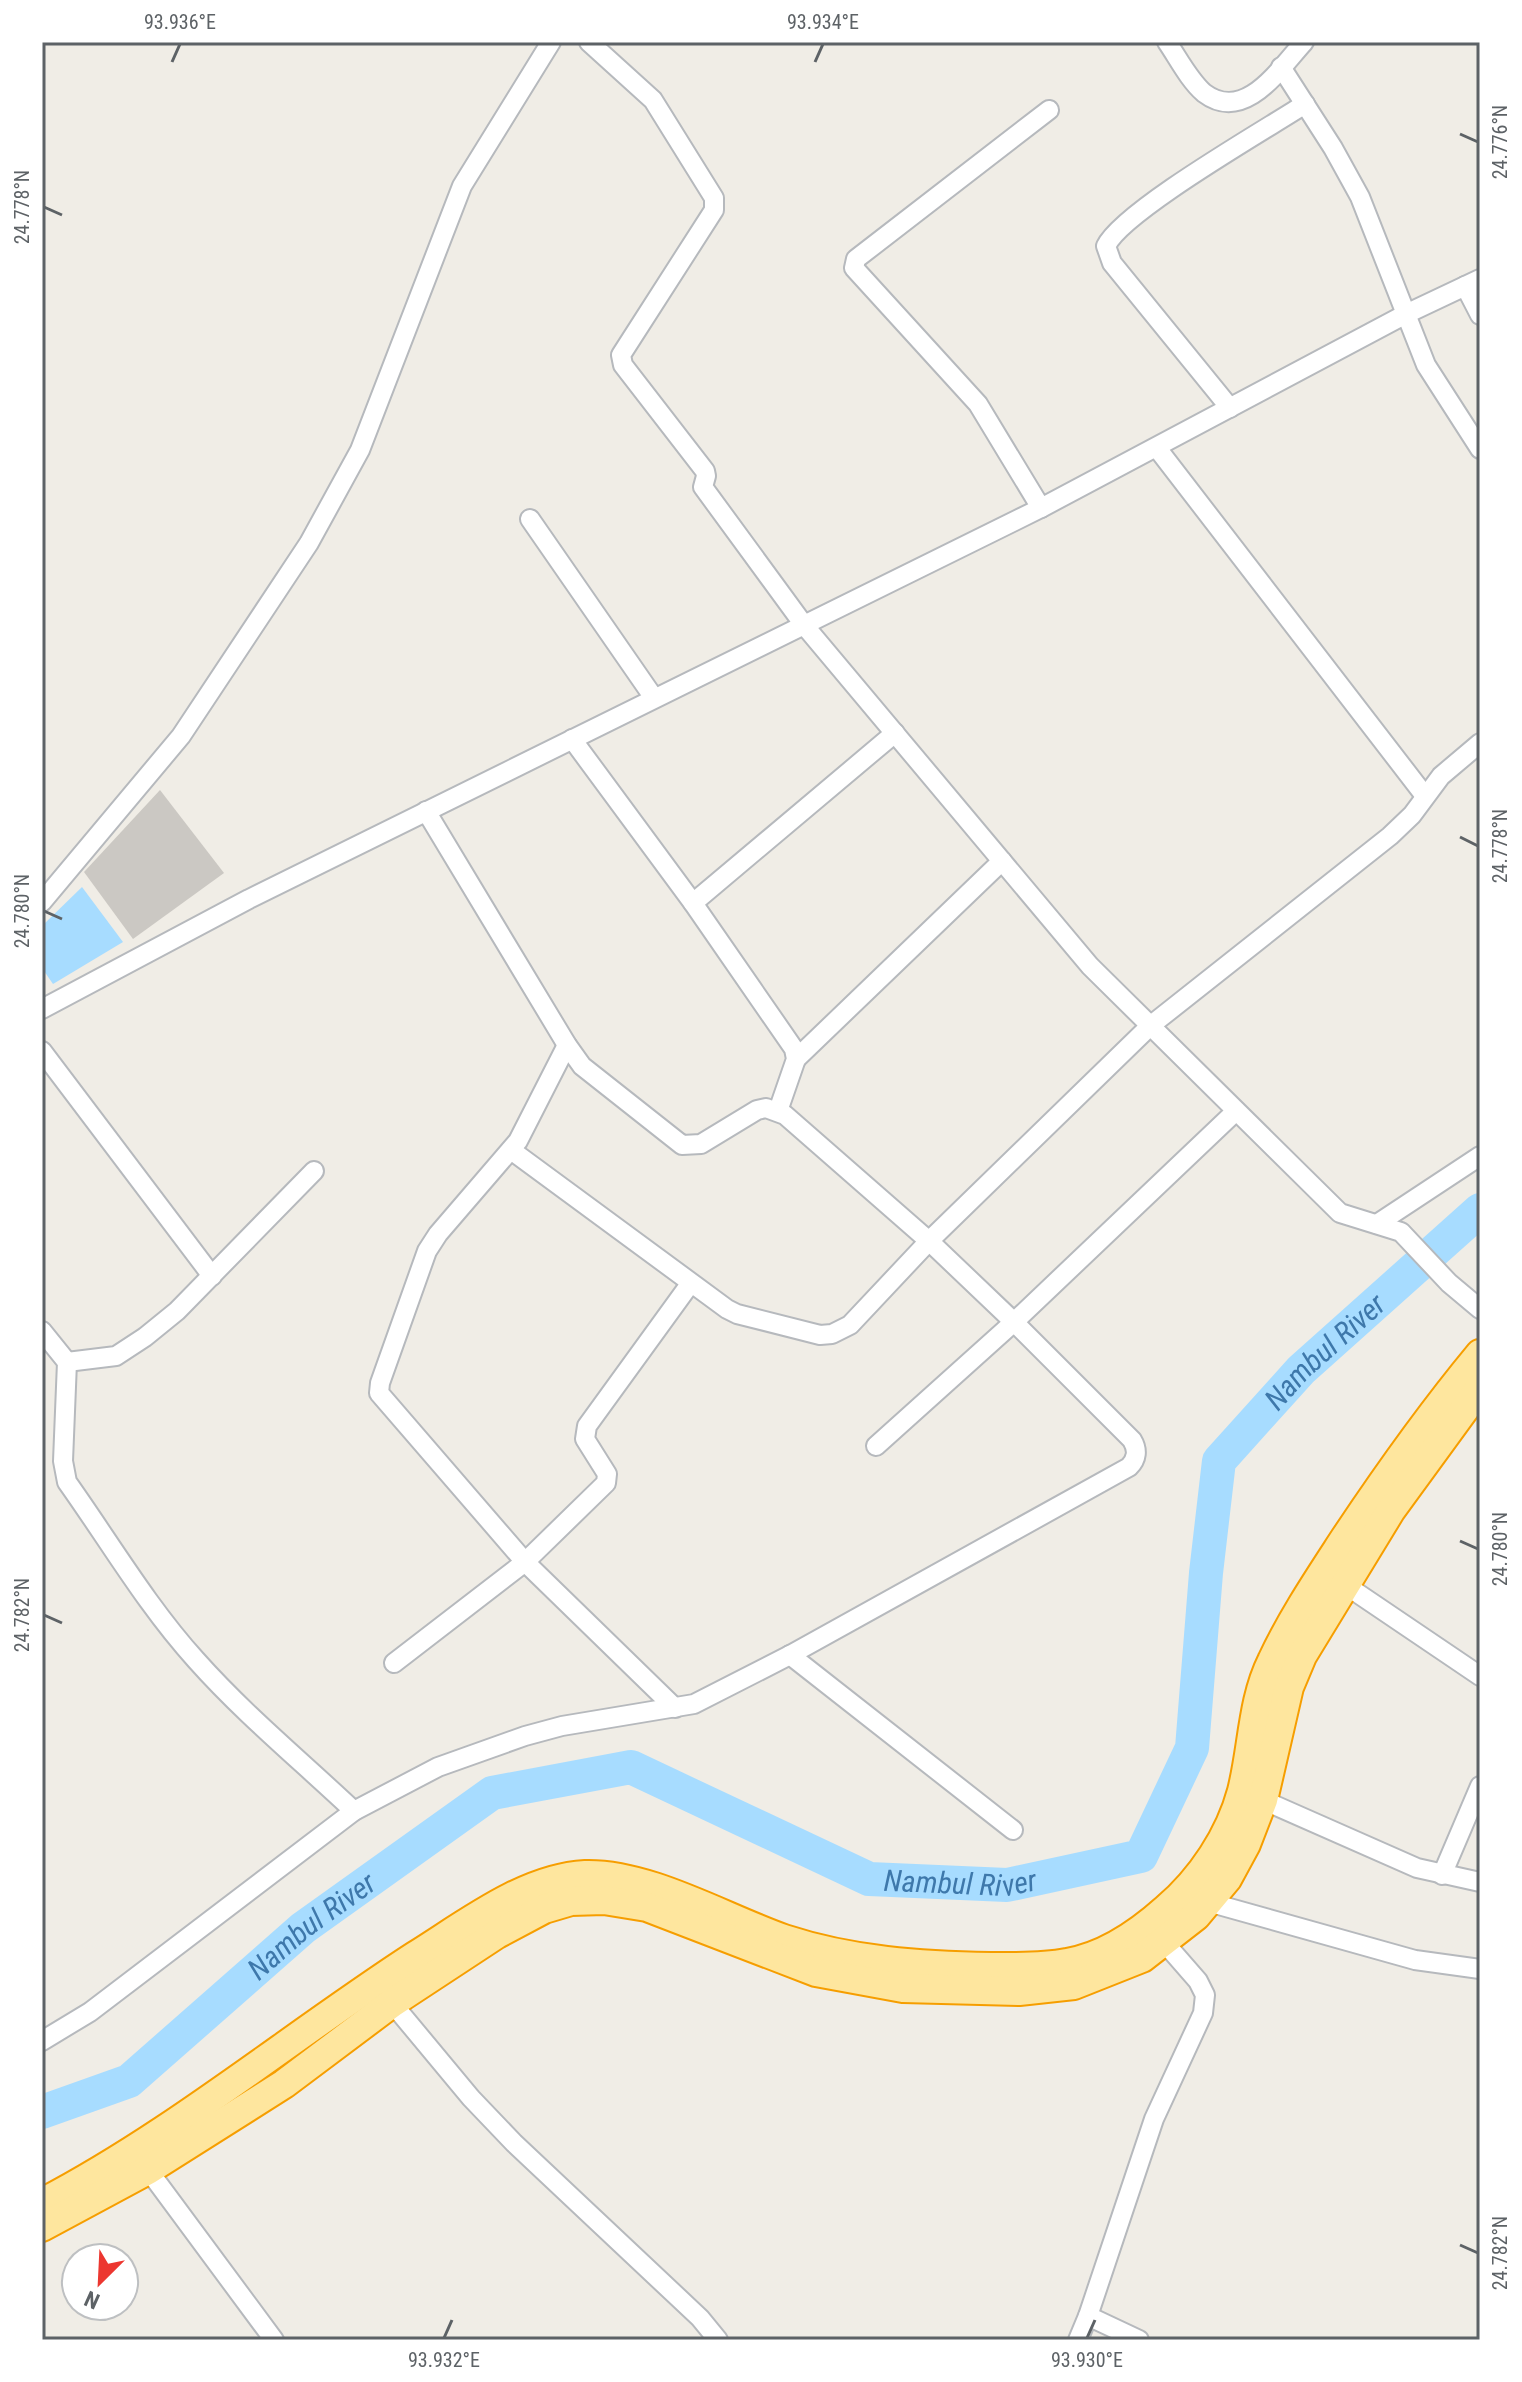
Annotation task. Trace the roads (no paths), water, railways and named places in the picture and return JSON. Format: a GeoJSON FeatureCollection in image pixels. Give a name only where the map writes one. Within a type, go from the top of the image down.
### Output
{"type":"FeatureCollection","features":[{"type":"Feature","properties":{"kind":"highway"},"geometry":{"type":"LineString","coordinates":[[42,2203],[141,2161],[284,2084],[392,2003],[497,1934],[544,1909],[571,1901],[604,1900],[647,1907],[816,1972],[903,1988],[1019,1991],[1074,1985],[1142,1958],[1196,1916],[1227,1879],[1246,1844],[1252,1796],[1255,1715],[1265,1680],[1284,1635],[1402,1454],[1480,1354]]}},
{"type":"Feature","properties":{"kind":"highway"},"geometry":{"type":"LineString","coordinates":[[42,2227],[141,2161],[352,1997],[498,1904],[551,1882],[580,1875],[627,1879],[786,1939],[884,1962],[1022,1967],[1069,1963],[1102,1952],[1129,1937],[1170,1906],[1197,1879],[1252,1796],[1302,1656],[1391,1510],[1480,1388]]}},
{"type":"Feature","properties":{"kind":"street"},"geometry":{"type":"LineString","coordinates":[[42,902],[181,736],[309,543],[360,450],[462,186],[551,42]]}},
{"type":"Feature","properties":{"kind":"street"},"geometry":{"type":"LineString","coordinates":[[589,42],[653,100],[714,198],[714,210],[621,355],[621,361],[705,471],[703,487],[804,625],[1090,966],[1340,1213],[1401,1232],[1449,1283],[1480,1309]]}},
{"type":"Feature","properties":{"kind":"street"},"geometry":{"type":"LineString","coordinates":[[1167,42],[1205,93],[1234,102],[1250,98],[1304,42]]}},
{"type":"Feature","properties":{"kind":"street"},"geometry":{"type":"LineString","coordinates":[[1281,67],[1360,197],[1431,373],[1480,449]]}},
{"type":"Feature","properties":{"kind":"street"},"geometry":{"type":"LineString","coordinates":[[1230,408],[1112,263],[1106,246],[1110,237],[1156,200],[1305,104]]}},
{"type":"Feature","properties":{"kind":"street"},"geometry":{"type":"LineString","coordinates":[[1041,508],[978,404],[854,268],[856,259],[1049,110]]}},
{"type":"Feature","properties":{"kind":"street"},"geometry":{"type":"LineString","coordinates":[[42,1009],[249,899],[1041,508],[1406,314],[1472,283],[1480,315]]}},
{"type":"Feature","properties":{"kind":"street"},"geometry":{"type":"LineString","coordinates":[[1157,448],[1425,796]]}},
{"type":"Feature","properties":{"kind":"street"},"geometry":{"type":"LineString","coordinates":[[530,519],[654,698]]}},
{"type":"Feature","properties":{"kind":"street"},"geometry":{"type":"LineString","coordinates":[[693,903],[895,733]]}},
{"type":"Feature","properties":{"kind":"street"},"geometry":{"type":"LineString","coordinates":[[572,739],[693,903],[791,1046],[796,1059]]}},
{"type":"Feature","properties":{"kind":"street"},"geometry":{"type":"LineString","coordinates":[[511,1150],[690,1284],[737,1314],[820,1335],[832,1334],[850,1325],[929,1241],[1150,1026],[1390,836],[1412,815],[1441,776],[1480,743]]}},
{"type":"Feature","properties":{"kind":"street"},"geometry":{"type":"LineString","coordinates":[[42,2041],[90,2012],[354,1811],[438,1767],[525,1736],[562,1726],[694,1704],[790,1655],[1133,1462],[1136,1447],[1132,1440],[1014,1322],[929,1241],[778,1111],[766,1108],[757,1110],[701,1144],[682,1145],[582,1066],[426,811]]}},
{"type":"Feature","properties":{"kind":"street"},"geometry":{"type":"LineString","coordinates":[[778,1111],[796,1059],[1002,861]]}},
{"type":"Feature","properties":{"kind":"street"},"geometry":{"type":"LineString","coordinates":[[567,1045],[524,1131],[427,1251],[379,1393],[525,1562],[675,1708]]}},
{"type":"Feature","properties":{"kind":"street"},"geometry":{"type":"LineString","coordinates":[[42,1051],[212,1276]]}},
{"type":"Feature","properties":{"kind":"street"},"geometry":{"type":"LineString","coordinates":[[876,1446],[1014,1322],[1236,1111]]}},
{"type":"Feature","properties":{"kind":"street"},"geometry":{"type":"LineString","coordinates":[[1377,1224],[1480,1156]]}},
{"type":"Feature","properties":{"kind":"street"},"geometry":{"type":"LineString","coordinates":[[67,1362],[106,1359],[126,1352],[177,1311],[314,1171]]}},
{"type":"Feature","properties":{"kind":"street"},"geometry":{"type":"LineString","coordinates":[[394,1663],[525,1562],[606,1483],[607,1474],[585,1439],[587,1426],[690,1284]]}},
{"type":"Feature","properties":{"kind":"street"},"geometry":{"type":"LineString","coordinates":[[42,1331],[67,1362],[63,1461],[67,1482],[172,1632],[195,1659],[354,1811]]}},
{"type":"Feature","properties":{"kind":"street"},"geometry":{"type":"LineString","coordinates":[[1344,1584],[1480,1676]]}},
{"type":"Feature","properties":{"kind":"street"},"geometry":{"type":"LineString","coordinates":[[790,1655],[1013,1830]]}},
{"type":"Feature","properties":{"kind":"street"},"geometry":{"type":"LineString","coordinates":[[1442,1875],[1480,1786]]}},
{"type":"Feature","properties":{"kind":"street"},"geometry":{"type":"LineString","coordinates":[[1252,1796],[1417,1868],[1480,1882]]}},
{"type":"Feature","properties":{"kind":"street"},"geometry":{"type":"LineString","coordinates":[[1208,1902],[1415,1960],[1480,1969]]}},
{"type":"Feature","properties":{"kind":"street"},"geometry":{"type":"LineString","coordinates":[[1078,2340],[1154,2119],[1203,2013],[1205,1995],[1198,1981],[1164,1942]]}},
{"type":"Feature","properties":{"kind":"street"},"geometry":{"type":"LineString","coordinates":[[392,2003],[471,2098],[514,2143],[700,2318],[718,2340]]}},
{"type":"Feature","properties":{"kind":"street"},"geometry":{"type":"LineString","coordinates":[[141,2161],[274,2340]]}},
{"type":"Feature","properties":{"kind":"street"},"geometry":{"type":"LineString","coordinates":[[1088,2316],[1139,2340]]}},
{"type":"Feature","properties":{"kind":"water"},"geometry":{"type":"Polygon","coordinates":[[[82,887],[123,942],[53,984],[42,968],[42,926],[82,887]]]}},
{"type":"Feature","properties":{"kind":"waterway","name":"Nambul River"},"geometry":{"type":"LineString","coordinates":[[42,2112],[129,2081],[303,1928],[492,1793],[631,1767],[869,1879],[1007,1885],[1141,1856],[1192,1748],[1206,1573],[1219,1461],[1301,1370],[1480,1210]]}}]}
